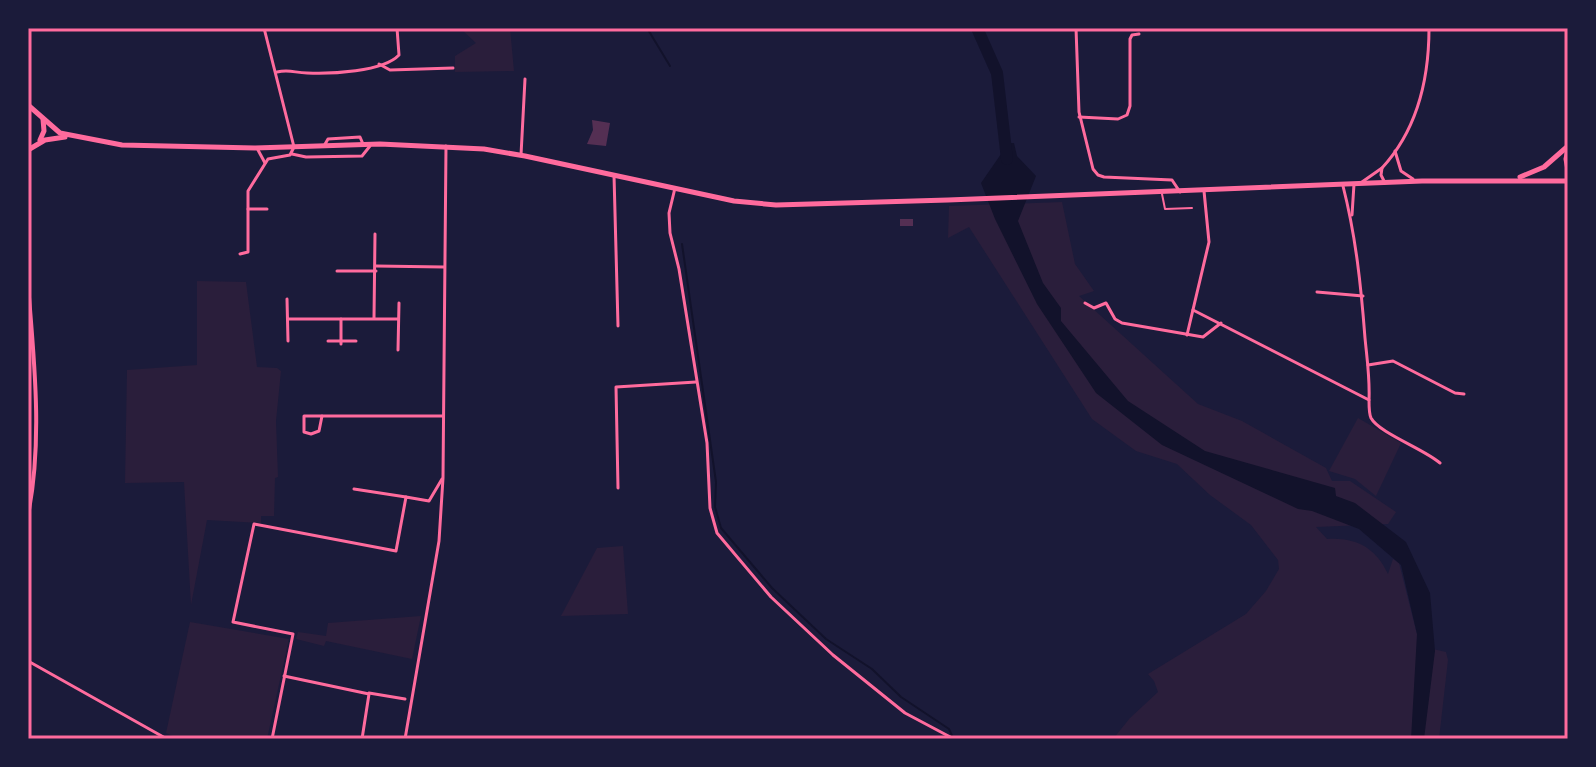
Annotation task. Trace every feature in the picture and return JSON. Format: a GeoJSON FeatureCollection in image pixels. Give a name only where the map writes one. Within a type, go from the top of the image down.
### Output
{"type":"FeatureCollection","features":[{"type":"Feature","properties":{"kind":"main road"},"geometry":{"type":"LineString","coordinates":[[29,104],[54,129],[70,137]]}},
{"type":"Feature","properties":{"kind":"main road"},"geometry":{"type":"LineString","coordinates":[[39,143],[44,131],[42,118]]}},
{"type":"Feature","properties":{"kind":"main road"},"geometry":{"type":"LineString","coordinates":[[28,150],[53,138],[70,137],[135,146],[446,146],[521,155],[734,201],[776,205],[1422,181],[1568,181]]}},
{"type":"Feature","properties":{"kind":"main road"},"geometry":{"type":"LineString","coordinates":[[1568,147],[1568,170]]}},
{"type":"Feature","properties":{"kind":"main road"},"geometry":{"type":"LineString","coordinates":[[1513,179],[1544,167],[1568,147]]}},
{"type":"Feature","properties":{"kind":"street"},"geometry":{"type":"LineString","coordinates":[[264,28],[294,147],[292,154]]}},
{"type":"Feature","properties":{"kind":"street"},"geometry":{"type":"LineString","coordinates":[[277,72],[292,69],[302,73],[346,72],[392,61],[399,55],[397,28]]}},
{"type":"Feature","properties":{"kind":"street"},"geometry":{"type":"LineString","coordinates":[[1076,28],[1079,117],[1090,163],[1098,175],[1172,180],[1180,192]]}},
{"type":"Feature","properties":{"kind":"street"},"geometry":{"type":"LineString","coordinates":[[1351,219],[1354,184],[1368,179],[1382,168],[1412,123],[1421,98],[1429,55],[1429,28]]}},
{"type":"Feature","properties":{"kind":"street"},"geometry":{"type":"LineString","coordinates":[[1079,117],[1113,119],[1127,115],[1130,106],[1130,39],[1132,35],[1139,34]]}},
{"type":"Feature","properties":{"kind":"street"},"geometry":{"type":"LineString","coordinates":[[379,64],[390,70],[453,68]]}},
{"type":"Feature","properties":{"kind":"street"},"geometry":{"type":"LineString","coordinates":[[521,155],[525,79]]}},
{"type":"Feature","properties":{"kind":"street"},"geometry":{"type":"LineString","coordinates":[[240,254],[248,252],[249,186],[271,157],[292,154],[306,157],[362,156],[371,144]]}},
{"type":"Feature","properties":{"kind":"street"},"geometry":{"type":"LineString","coordinates":[[405,739],[439,541],[443,478],[446,146]]}},
{"type":"Feature","properties":{"kind":"street"},"geometry":{"type":"LineString","coordinates":[[255,148],[262,152],[265,163]]}},
{"type":"Feature","properties":{"kind":"street"},"geometry":{"type":"LineString","coordinates":[[1395,151],[1397,165],[1403,174],[1422,181]]}},
{"type":"Feature","properties":{"kind":"street"},"geometry":{"type":"LineString","coordinates":[[1382,168],[1385,183]]}},
{"type":"Feature","properties":{"kind":"street"},"geometry":{"type":"LineString","coordinates":[[614,175],[618,326]]}},
{"type":"Feature","properties":{"kind":"street"},"geometry":{"type":"LineString","coordinates":[[1157,179],[1163,182],[1164,192]]}},
{"type":"Feature","properties":{"kind":"street"},"geometry":{"type":"LineString","coordinates":[[1343,185],[1363,296],[1370,417],[1380,428],[1428,453],[1440,463]]}},
{"type":"Feature","properties":{"kind":"street"},"geometry":{"type":"LineString","coordinates":[[675,188],[669,213],[670,233],[679,269],[709,461],[710,508],[717,533],[771,597],[833,655],[905,713],[952,738]]}},
{"type":"Feature","properties":{"kind":"street"},"geometry":{"type":"LineString","coordinates":[[1187,335],[1209,242],[1204,191]]}},
{"type":"Feature","properties":{"kind":"street"},"geometry":{"type":"LineString","coordinates":[[248,209],[267,209]]}},
{"type":"Feature","properties":{"kind":"street"},"geometry":{"type":"LineString","coordinates":[[374,318],[375,234]]}},
{"type":"Feature","properties":{"kind":"street"},"geometry":{"type":"LineString","coordinates":[[337,271],[444,267]]}},
{"type":"Feature","properties":{"kind":"street"},"geometry":{"type":"LineString","coordinates":[[28,285],[35,428],[33,483],[28,515]]}},
{"type":"Feature","properties":{"kind":"street"},"geometry":{"type":"LineString","coordinates":[[1317,292],[1363,296]]}},
{"type":"Feature","properties":{"kind":"street"},"geometry":{"type":"LineString","coordinates":[[287,299],[288,341]]}},
{"type":"Feature","properties":{"kind":"street"},"geometry":{"type":"LineString","coordinates":[[398,350],[399,303]]}},
{"type":"Feature","properties":{"kind":"street"},"geometry":{"type":"LineString","coordinates":[[1085,303],[1094,308],[1106,303],[1115,319],[1122,323],[1187,335],[1203,337],[1221,323]]}},
{"type":"Feature","properties":{"kind":"street"},"geometry":{"type":"LineString","coordinates":[[1193,310],[1369,400]]}},
{"type":"Feature","properties":{"kind":"street"},"geometry":{"type":"LineString","coordinates":[[288,319],[398,319]]}},
{"type":"Feature","properties":{"kind":"street"},"geometry":{"type":"LineString","coordinates":[[341,319],[341,342]]}},
{"type":"Feature","properties":{"kind":"street"},"geometry":{"type":"LineString","coordinates":[[328,341],[356,341]]}},
{"type":"Feature","properties":{"kind":"street"},"geometry":{"type":"LineString","coordinates":[[1368,365],[1393,361],[1455,393],[1464,394]]}},
{"type":"Feature","properties":{"kind":"street"},"geometry":{"type":"LineString","coordinates":[[618,488],[616,387],[696,382]]}},
{"type":"Feature","properties":{"kind":"street"},"geometry":{"type":"LineString","coordinates":[[322,416],[319,431],[311,434],[304,432],[304,416],[322,416],[443,416]]}},
{"type":"Feature","properties":{"kind":"street"},"geometry":{"type":"LineString","coordinates":[[354,489],[429,501],[443,478]]}},
{"type":"Feature","properties":{"kind":"street"},"geometry":{"type":"LineString","coordinates":[[272,739],[293,634],[233,622],[254,524],[396,551],[406,497]]}},
{"type":"Feature","properties":{"kind":"street"},"geometry":{"type":"LineString","coordinates":[[28,661],[167,739]]}},
{"type":"Feature","properties":{"kind":"street"},"geometry":{"type":"LineString","coordinates":[[284,676],[405,699]]}},
{"type":"Feature","properties":{"kind":"street"},"geometry":{"type":"LineString","coordinates":[[362,739],[370,697],[366,692]]}},
{"type":"Feature","properties":{"kind":"lane"},"geometry":{"type":"LineString","coordinates":[[1164,192],[1165,209],[1192,208]]}},
{"type":"Feature","properties":{"kind":"shaded area"},"geometry":{"type":"Polygon","coordinates":[[[510,28],[514,71],[455,72],[455,56],[476,43],[462,30],[510,28]]]}},
{"type":"Feature","properties":{"kind":"shaded area"},"geometry":{"type":"Polygon","coordinates":[[[1000,143],[1014,143],[1017,156],[1036,176],[1018,221],[1043,283],[1061,308],[1061,321],[1128,401],[1205,451],[1335,488],[1336,496],[1355,503],[1406,542],[1430,593],[1435,651],[1424,739],[1411,739],[1417,634],[1401,565],[1359,529],[1312,511],[1298,509],[1162,445],[1096,393],[1037,304],[995,219],[981,183],[1001,154],[1000,143]]]}},
{"type":"Feature","properties":{"kind":"shaded area"},"geometry":{"type":"Polygon","coordinates":[[[1062,202],[1075,264],[1094,291],[1079,296],[1198,404],[1242,421],[1326,468],[1332,481],[1350,481],[1396,512],[1388,524],[1316,527],[1327,539],[1347,540],[1364,546],[1377,557],[1388,574],[1393,559],[1399,563],[1420,646],[1446,652],[1448,660],[1439,739],[1113,739],[1158,692],[1148,674],[1246,614],[1266,591],[1279,569],[1278,560],[1251,525],[1210,495],[1177,464],[1136,451],[1092,419],[969,227],[948,238],[949,206],[1062,202]]]}},
{"type":"Feature","properties":{"kind":"shaded area"},"geometry":{"type":"Polygon","coordinates":[[[197,281],[246,282],[257,367],[281,371],[276,421],[278,477],[275,478],[274,516],[261,516],[261,523],[207,520],[191,605],[184,482],[125,483],[127,370],[197,365],[197,281]]]}},
{"type":"Feature","properties":{"kind":"shaded area"},"geometry":{"type":"Polygon","coordinates":[[[1358,418],[1401,443],[1376,496],[1355,479],[1329,471],[1358,418]]]}},
{"type":"Feature","properties":{"kind":"shaded area"},"geometry":{"type":"Polygon","coordinates":[[[623,546],[628,614],[561,616],[597,548],[623,546]]]}},
{"type":"Feature","properties":{"kind":"shaded area"},"geometry":{"type":"Polygon","coordinates":[[[421,616],[412,659],[326,641],[324,646],[296,639],[298,632],[326,636],[328,623],[421,616]]]}},
{"type":"Feature","properties":{"kind":"shaded area"},"geometry":{"type":"Polygon","coordinates":[[[190,622],[289,639],[267,739],[179,739],[166,733],[190,622]]]}},
{"type":"Feature","properties":{"kind":"building"},"geometry":{"type":"Polygon","coordinates":[[[592,120],[610,123],[606,146],[587,144],[593,130],[592,120]]]}},
{"type":"Feature","properties":{"kind":"building"},"geometry":{"type":"Polygon","coordinates":[[[900,219],[913,219],[913,226],[900,226],[900,219]]]}},
{"type":"Feature","properties":{"kind":"waterway"},"geometry":{"type":"LineString","coordinates":[[647,28],[670,66]]}},
{"type":"Feature","properties":{"kind":"waterway"},"geometry":{"type":"LineString","coordinates":[[977,28],[997,73],[1007,159]]}},
{"type":"Feature","properties":{"kind":"waterway"},"geometry":{"type":"LineString","coordinates":[[682,244],[716,482],[715,507],[721,528],[772,588],[826,639],[872,669],[901,697],[949,729],[953,738]]}}]}
